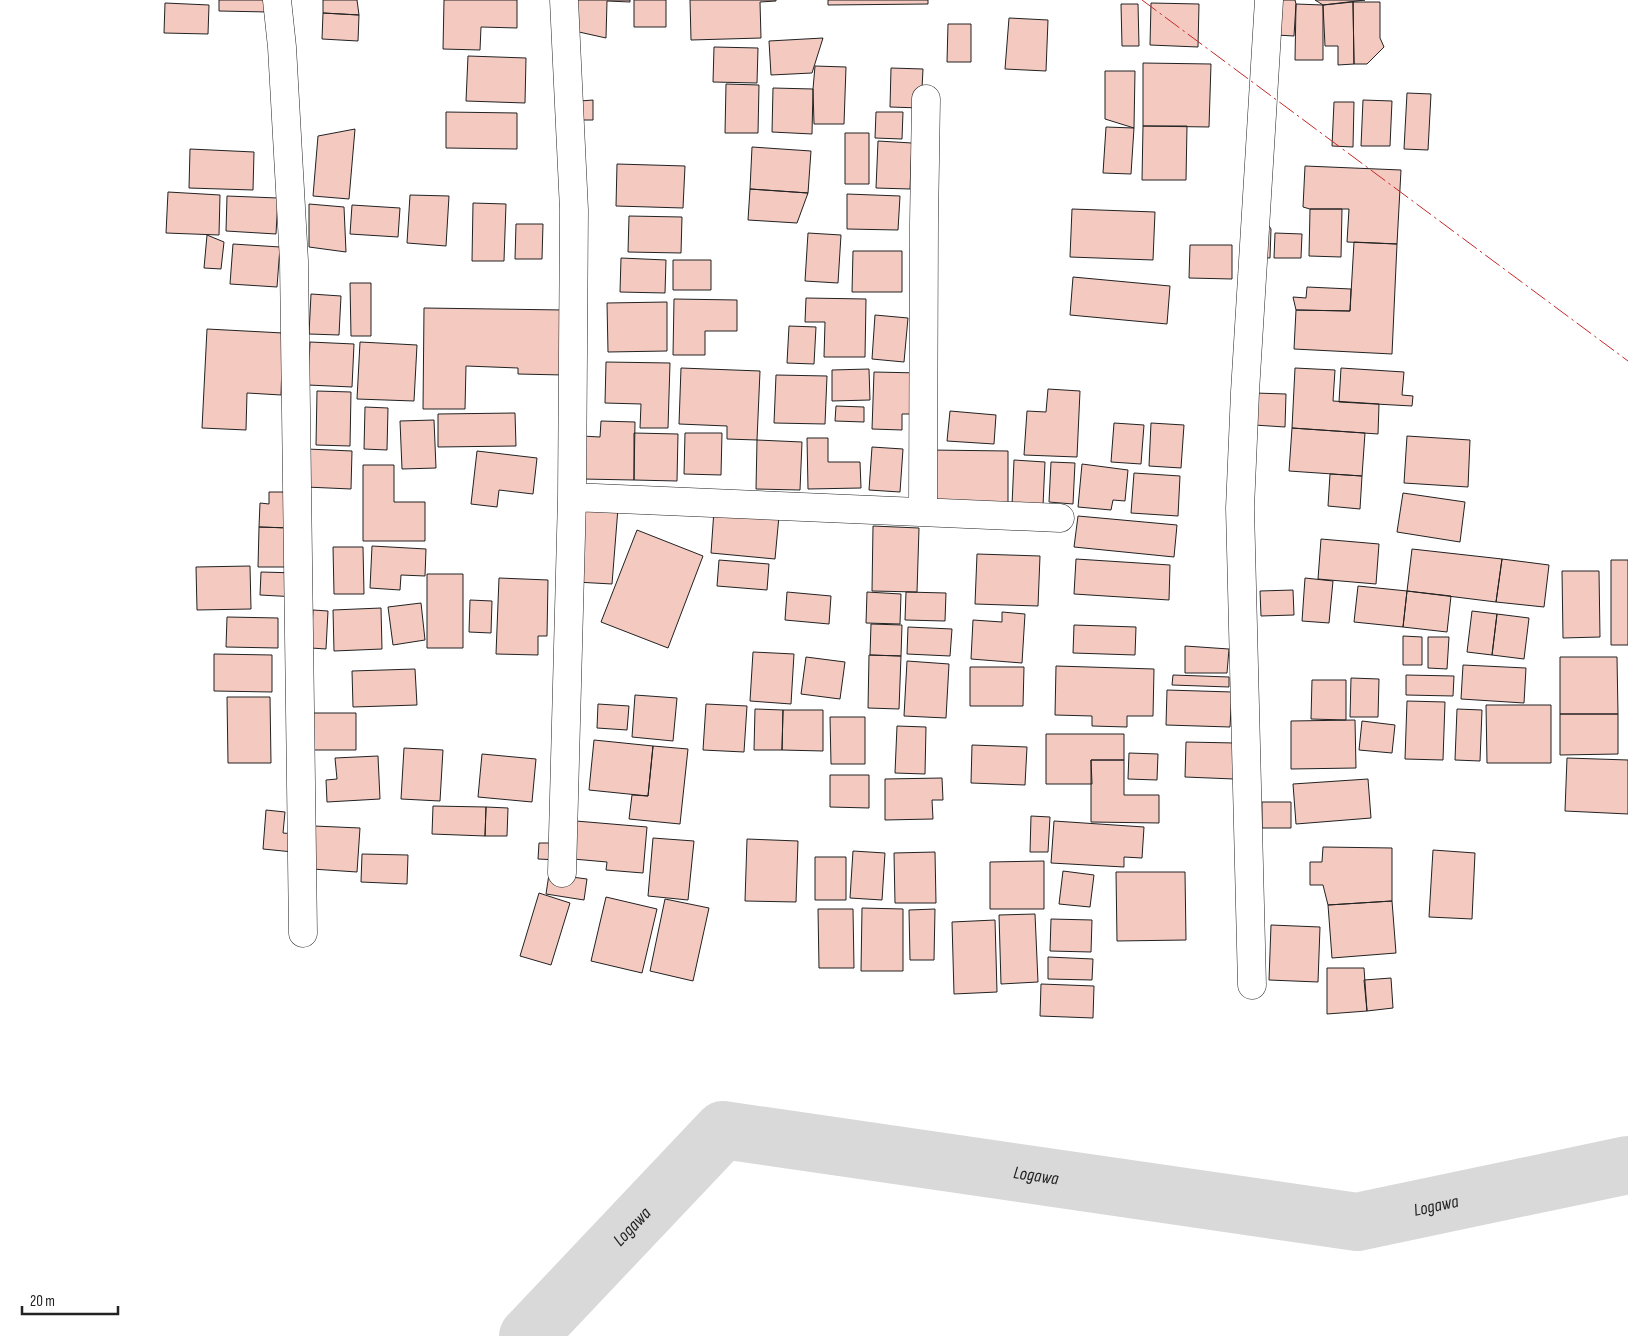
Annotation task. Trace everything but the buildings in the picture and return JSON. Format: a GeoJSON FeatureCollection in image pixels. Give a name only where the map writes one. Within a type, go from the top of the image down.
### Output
{"type":"FeatureCollection","features":[{"type":"Feature","properties":{"kind":"street"},"geometry":{"type":"LineString","coordinates":[[277,0],[282,47],[294,261],[303,933]]}},
{"type":"Feature","properties":{"kind":"street"},"geometry":{"type":"LineString","coordinates":[[562,873],[572,497],[574,210],[564,0]]}},
{"type":"Feature","properties":{"kind":"street"},"geometry":{"type":"LineString","coordinates":[[1252,985],[1240,508],[1268,0]]}},
{"type":"Feature","properties":{"kind":"street"},"geometry":{"type":"LineString","coordinates":[[923,512],[926,99]]}},
{"type":"Feature","properties":{"kind":"street"},"geometry":{"type":"LineString","coordinates":[[572,497],[1060,518]]}},
{"type":"Feature","properties":{"kind":"waterway","name":"Logawa"},"geometry":{"type":"LineString","coordinates":[[528,1336],[723,1130],[1357,1222],[1628,1165]]}},
{"type":"Feature","properties":{"kind":"power"},"geometry":{"type":"LineString","coordinates":[[1142,0],[1628,361]]}}]}
